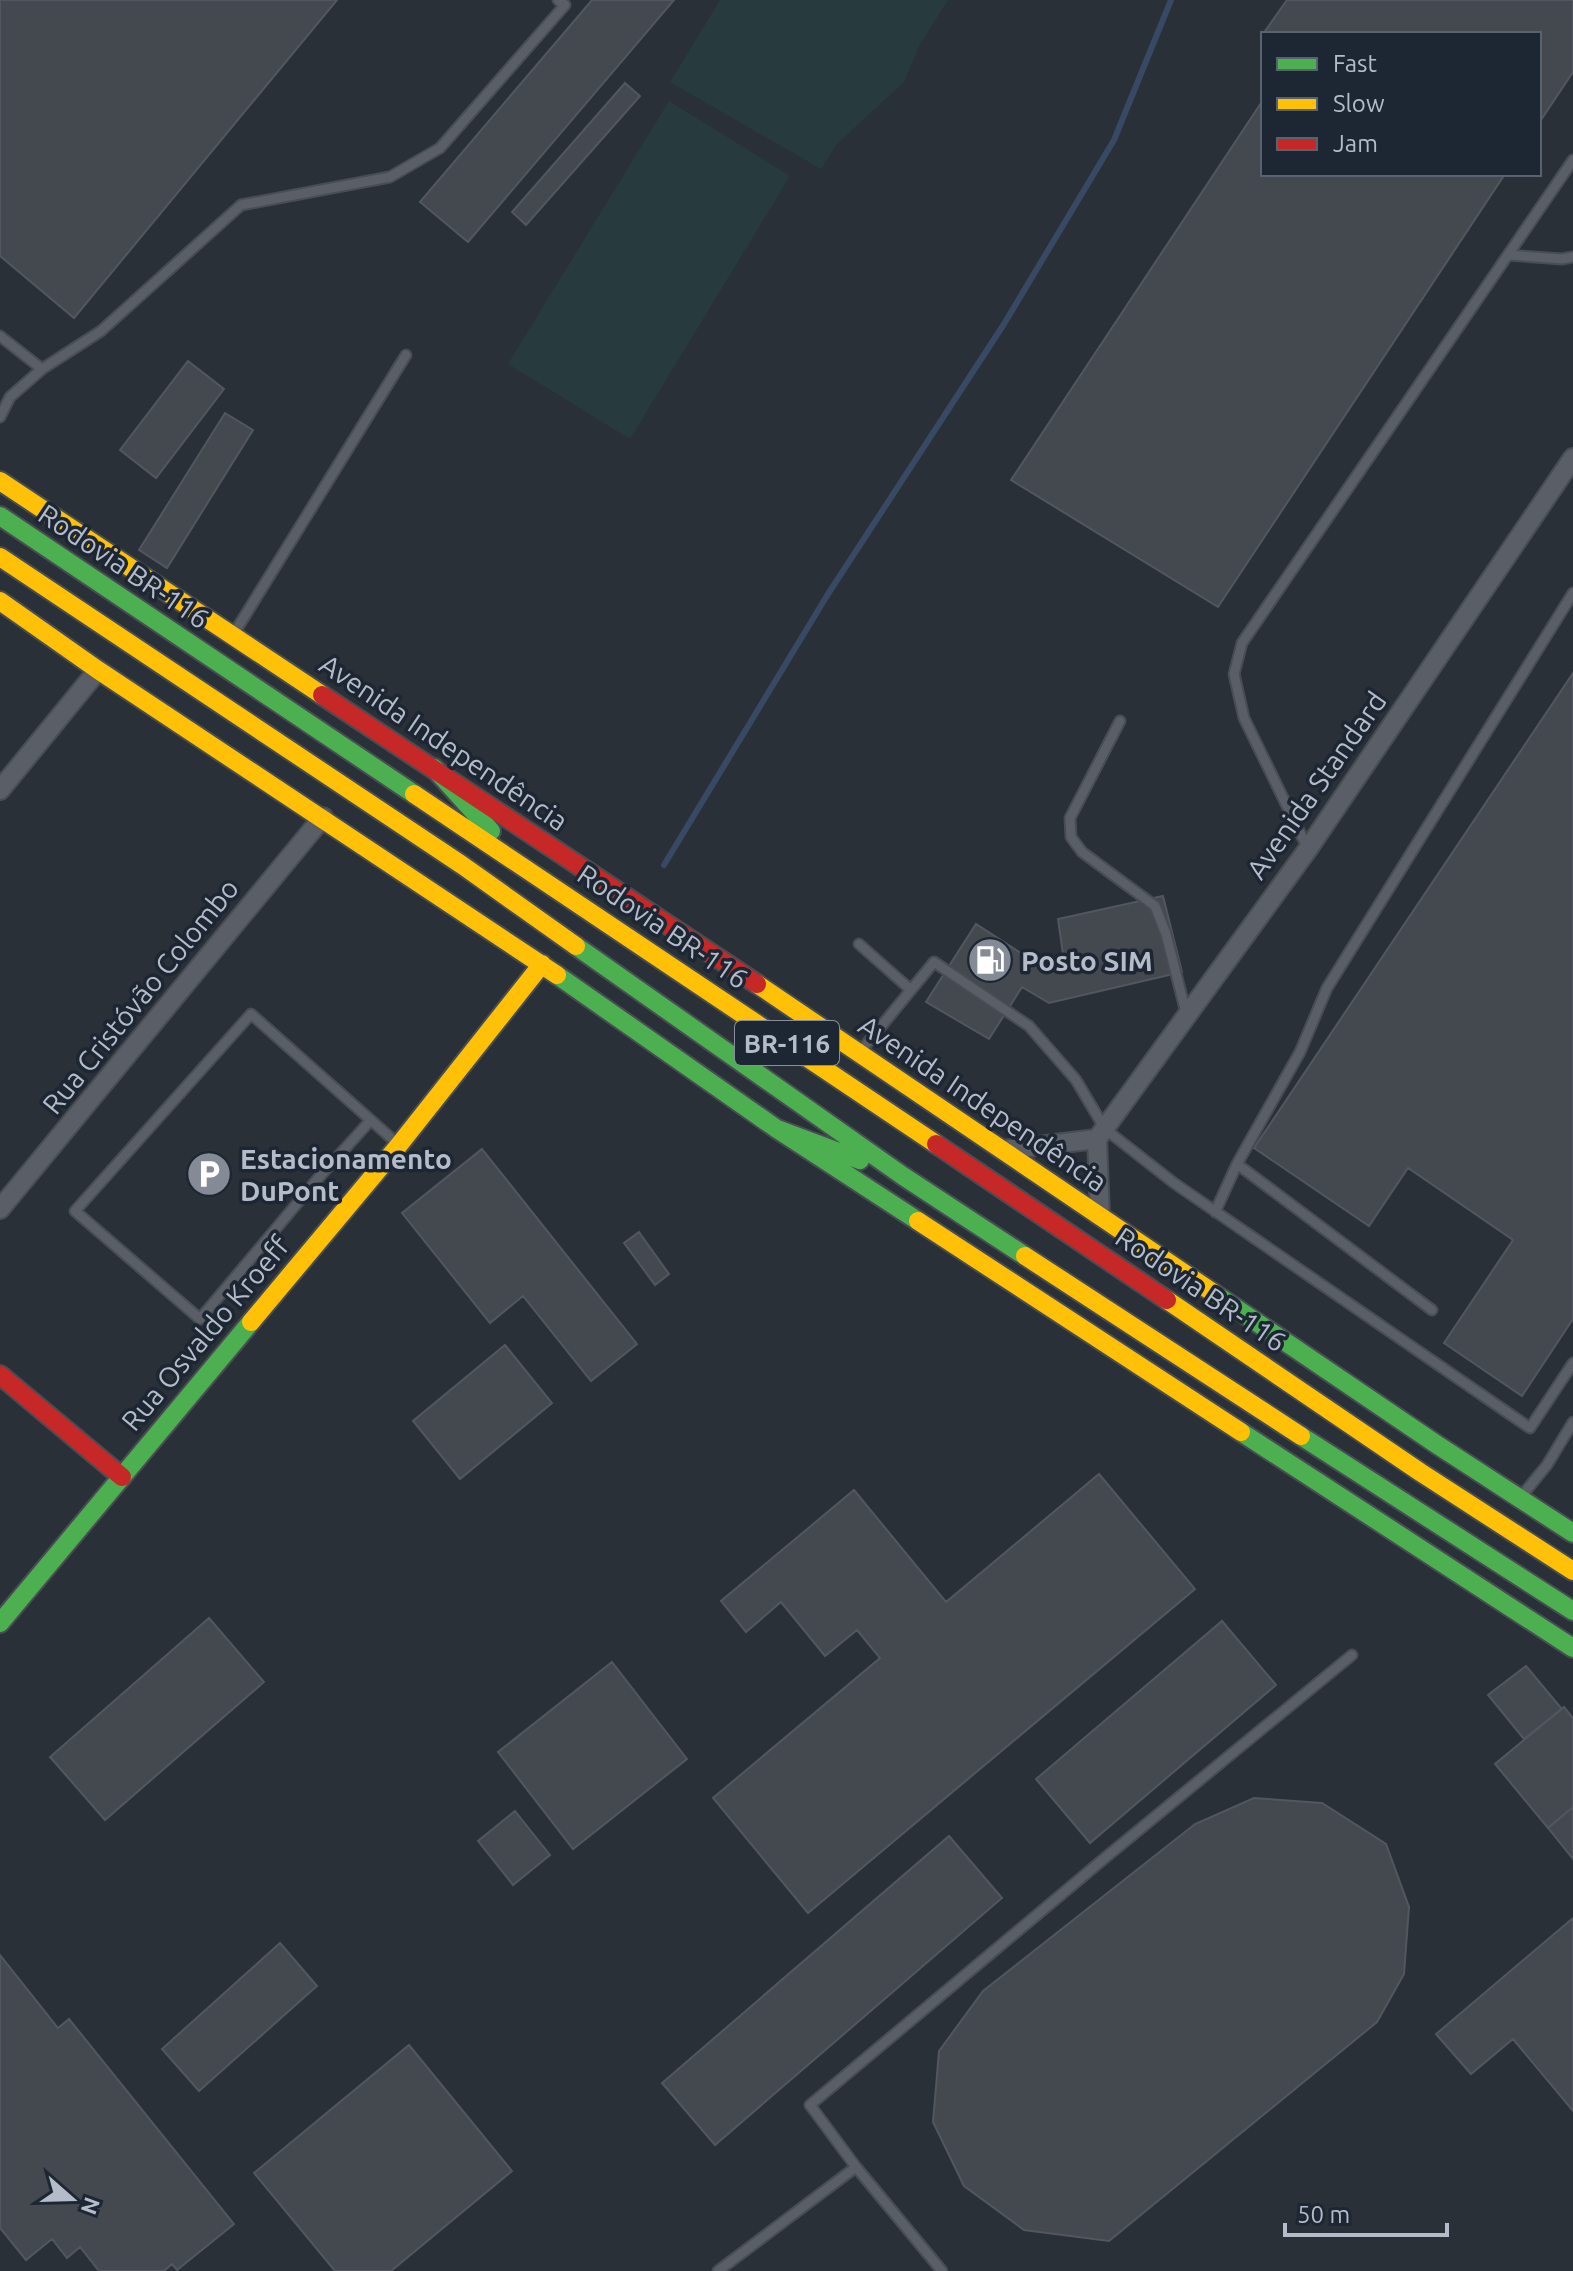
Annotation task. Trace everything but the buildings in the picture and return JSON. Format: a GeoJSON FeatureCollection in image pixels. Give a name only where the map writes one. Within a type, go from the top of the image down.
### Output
{"type":"FeatureCollection","features":[{"type":"Feature","properties":{"kind":"main road","name":"Avenida Independência"},"geometry":{"type":"LineString","coordinates":[[0,481],[434,768],[1573,1533]]}},
{"type":"Feature","properties":{"kind":"main road","name":"Rodovia BR-116"},"geometry":{"type":"LineString","coordinates":[[0,516],[1420,1472],[1573,1571]]}},
{"type":"Feature","properties":{"kind":"main road","name":"BR-116"},"geometry":{"type":"LineString","coordinates":[[0,557],[462,865],[903,1176],[1573,1611]]}},
{"type":"Feature","properties":{"kind":"main road"},"geometry":{"type":"LineString","coordinates":[[0,601],[98,670],[542,964],[777,1129],[1573,1648]]}},
{"type":"Feature","properties":{"kind":"main road"},"geometry":{"type":"LineString","coordinates":[[434,768],[522,866]]}},
{"type":"Feature","properties":{"kind":"main road","name":"Rua Osvaldo Kroeff"},"geometry":{"type":"LineString","coordinates":[[0,1623],[399,1145],[542,964]]}},
{"type":"Feature","properties":{"kind":"main road"},"geometry":{"type":"LineString","coordinates":[[777,1129],[903,1176]]}},
{"type":"Feature","properties":{"kind":"main road"},"geometry":{"type":"LineString","coordinates":[[0,1375],[122,1477]]}},
{"type":"Feature","properties":{"kind":"street","name":"Avenida Standard"},"geometry":{"type":"LineString","coordinates":[[1101,1134],[1308,849],[1573,458]]}},
{"type":"Feature","properties":{"kind":"street"},"geometry":{"type":"LineString","coordinates":[[0,790],[98,670]]}},
{"type":"Feature","properties":{"kind":"street","name":"Rua Cristóvão Colombo"},"geometry":{"type":"LineString","coordinates":[[0,1209],[323,817]]}},
{"type":"Feature","properties":{"kind":"street"},"geometry":{"type":"LineString","coordinates":[[1003,1150],[1101,1134],[1100,1215]]}},
{"type":"Feature","properties":{"kind":"lane"},"geometry":{"type":"LineString","coordinates":[[0,417],[10,397],[42,369],[101,331],[241,205],[390,177],[440,148],[564,2]]}},
{"type":"Feature","properties":{"kind":"lane"},"geometry":{"type":"LineString","coordinates":[[1308,849],[1244,718],[1234,674],[1242,643],[1573,160]]}},
{"type":"Feature","properties":{"kind":"lane"},"geometry":{"type":"LineString","coordinates":[[1508,255],[1573,257]]}},
{"type":"Feature","properties":{"kind":"lane"},"geometry":{"type":"LineString","coordinates":[[0,336],[42,369]]}},
{"type":"Feature","properties":{"kind":"lane"},"geometry":{"type":"LineString","coordinates":[[233,635],[406,355]]}},
{"type":"Feature","properties":{"kind":"lane"},"geometry":{"type":"LineString","coordinates":[[1215,1212],[1237,1164],[1300,1052],[1327,988],[1573,593]]}},
{"type":"Feature","properties":{"kind":"lane"},"geometry":{"type":"LineString","coordinates":[[1120,721],[1070,818],[1071,837],[1082,852],[1155,906],[1166,934],[1187,1016]]}},
{"type":"Feature","properties":{"kind":"lane"},"geometry":{"type":"LineString","coordinates":[[859,944],[911,990]]}},
{"type":"Feature","properties":{"kind":"lane"},"geometry":{"type":"LineString","coordinates":[[860,1053],[934,962],[1029,1026],[1076,1080],[1101,1134],[1530,1428],[1573,1363]]}},
{"type":"Feature","properties":{"kind":"lane"},"geometry":{"type":"LineString","coordinates":[[370,1121],[200,1319],[75,1211],[251,1014],[399,1145]]}},
{"type":"Feature","properties":{"kind":"lane"},"geometry":{"type":"LineString","coordinates":[[1237,1164],[1432,1310]]}},
{"type":"Feature","properties":{"kind":"lane"},"geometry":{"type":"LineString","coordinates":[[1520,1499],[1547,1465],[1573,1422]]}},
{"type":"Feature","properties":{"kind":"lane"},"geometry":{"type":"LineString","coordinates":[[942,2271],[856,2167],[810,2105],[1352,1655]]}},
{"type":"Feature","properties":{"kind":"lane"},"geometry":{"type":"LineString","coordinates":[[718,2271],[856,2167]]}},
{"type":"Feature","properties":{"kind":"green space"},"geometry":{"type":"Polygon","coordinates":[[[720,0],[948,0],[919,46],[904,82],[836,145],[821,169],[670,82],[720,0]]]}},
{"type":"Feature","properties":{"kind":"green space"},"geometry":{"type":"Polygon","coordinates":[[[669,101],[790,176],[630,439],[508,364],[669,101]]]}},
{"type":"Feature","properties":{"kind":"waterway"},"geometry":{"type":"LineString","coordinates":[[664,865],[828,594],[1004,324],[1114,140],[1171,0]]}},
{"type":"Feature","properties":{"kind":"traffic: fast"},"geometry":{"type":"LineString","coordinates":[[0,516],[414,794]]}},
{"type":"Feature","properties":{"kind":"traffic: fast"},"geometry":{"type":"LineString","coordinates":[[434,768],[491,831]]}},
{"type":"Feature","properties":{"kind":"traffic: fast"},"geometry":{"type":"LineString","coordinates":[[576,946],[903,1176],[1025,1256]]}},
{"type":"Feature","properties":{"kind":"traffic: fast"},"geometry":{"type":"LineString","coordinates":[[557,975],[777,1129],[918,1221]]}},
{"type":"Feature","properties":{"kind":"traffic: fast"},"geometry":{"type":"LineString","coordinates":[[777,1129],[860,1160]]}},
{"type":"Feature","properties":{"kind":"traffic: fast"},"geometry":{"type":"LineString","coordinates":[[1212,1292],[1573,1533]]}},
{"type":"Feature","properties":{"kind":"traffic: fast"},"geometry":{"type":"LineString","coordinates":[[0,1623],[251,1322]]}},
{"type":"Feature","properties":{"kind":"traffic: fast"},"geometry":{"type":"LineString","coordinates":[[1241,1432],[1573,1648]]}},
{"type":"Feature","properties":{"kind":"traffic: fast"},"geometry":{"type":"LineString","coordinates":[[1301,1436],[1573,1611]]}},
{"type":"Feature","properties":{"kind":"traffic: slow"},"geometry":{"type":"LineString","coordinates":[[0,481],[322,695]]}},
{"type":"Feature","properties":{"kind":"traffic: slow"},"geometry":{"type":"LineString","coordinates":[[0,557],[462,865],[576,946]]}},
{"type":"Feature","properties":{"kind":"traffic: slow"},"geometry":{"type":"LineString","coordinates":[[0,601],[98,670],[557,975]]}},
{"type":"Feature","properties":{"kind":"traffic: slow"},"geometry":{"type":"LineString","coordinates":[[414,794],[936,1144]]}},
{"type":"Feature","properties":{"kind":"traffic: slow"},"geometry":{"type":"LineString","coordinates":[[251,1322],[399,1145],[542,964]]}},
{"type":"Feature","properties":{"kind":"traffic: slow"},"geometry":{"type":"LineString","coordinates":[[757,984],[1212,1292]]}},
{"type":"Feature","properties":{"kind":"traffic: slow"},"geometry":{"type":"LineString","coordinates":[[918,1221],[1241,1432]]}},
{"type":"Feature","properties":{"kind":"traffic: slow"},"geometry":{"type":"LineString","coordinates":[[1025,1256],[1301,1436]]}},
{"type":"Feature","properties":{"kind":"traffic: slow"},"geometry":{"type":"LineString","coordinates":[[1167,1300],[1420,1472],[1573,1571]]}},
{"type":"Feature","properties":{"kind":"traffic: jam"},"geometry":{"type":"LineString","coordinates":[[322,695],[757,984]]}},
{"type":"Feature","properties":{"kind":"traffic: jam"},"geometry":{"type":"LineString","coordinates":[[936,1144],[1167,1300]]}},
{"type":"Feature","properties":{"kind":"traffic: jam"},"geometry":{"type":"LineString","coordinates":[[0,1375],[122,1477]]}},
{"type":"Feature","properties":{"kind":"place","name":"Posto SIM"},"geometry":{"type":"Point","coordinates":[990,960]}},
{"type":"Feature","properties":{"kind":"place","name":"Estacionamento DuPont"},"geometry":{"type":"Point","coordinates":[209,1174]}}]}
